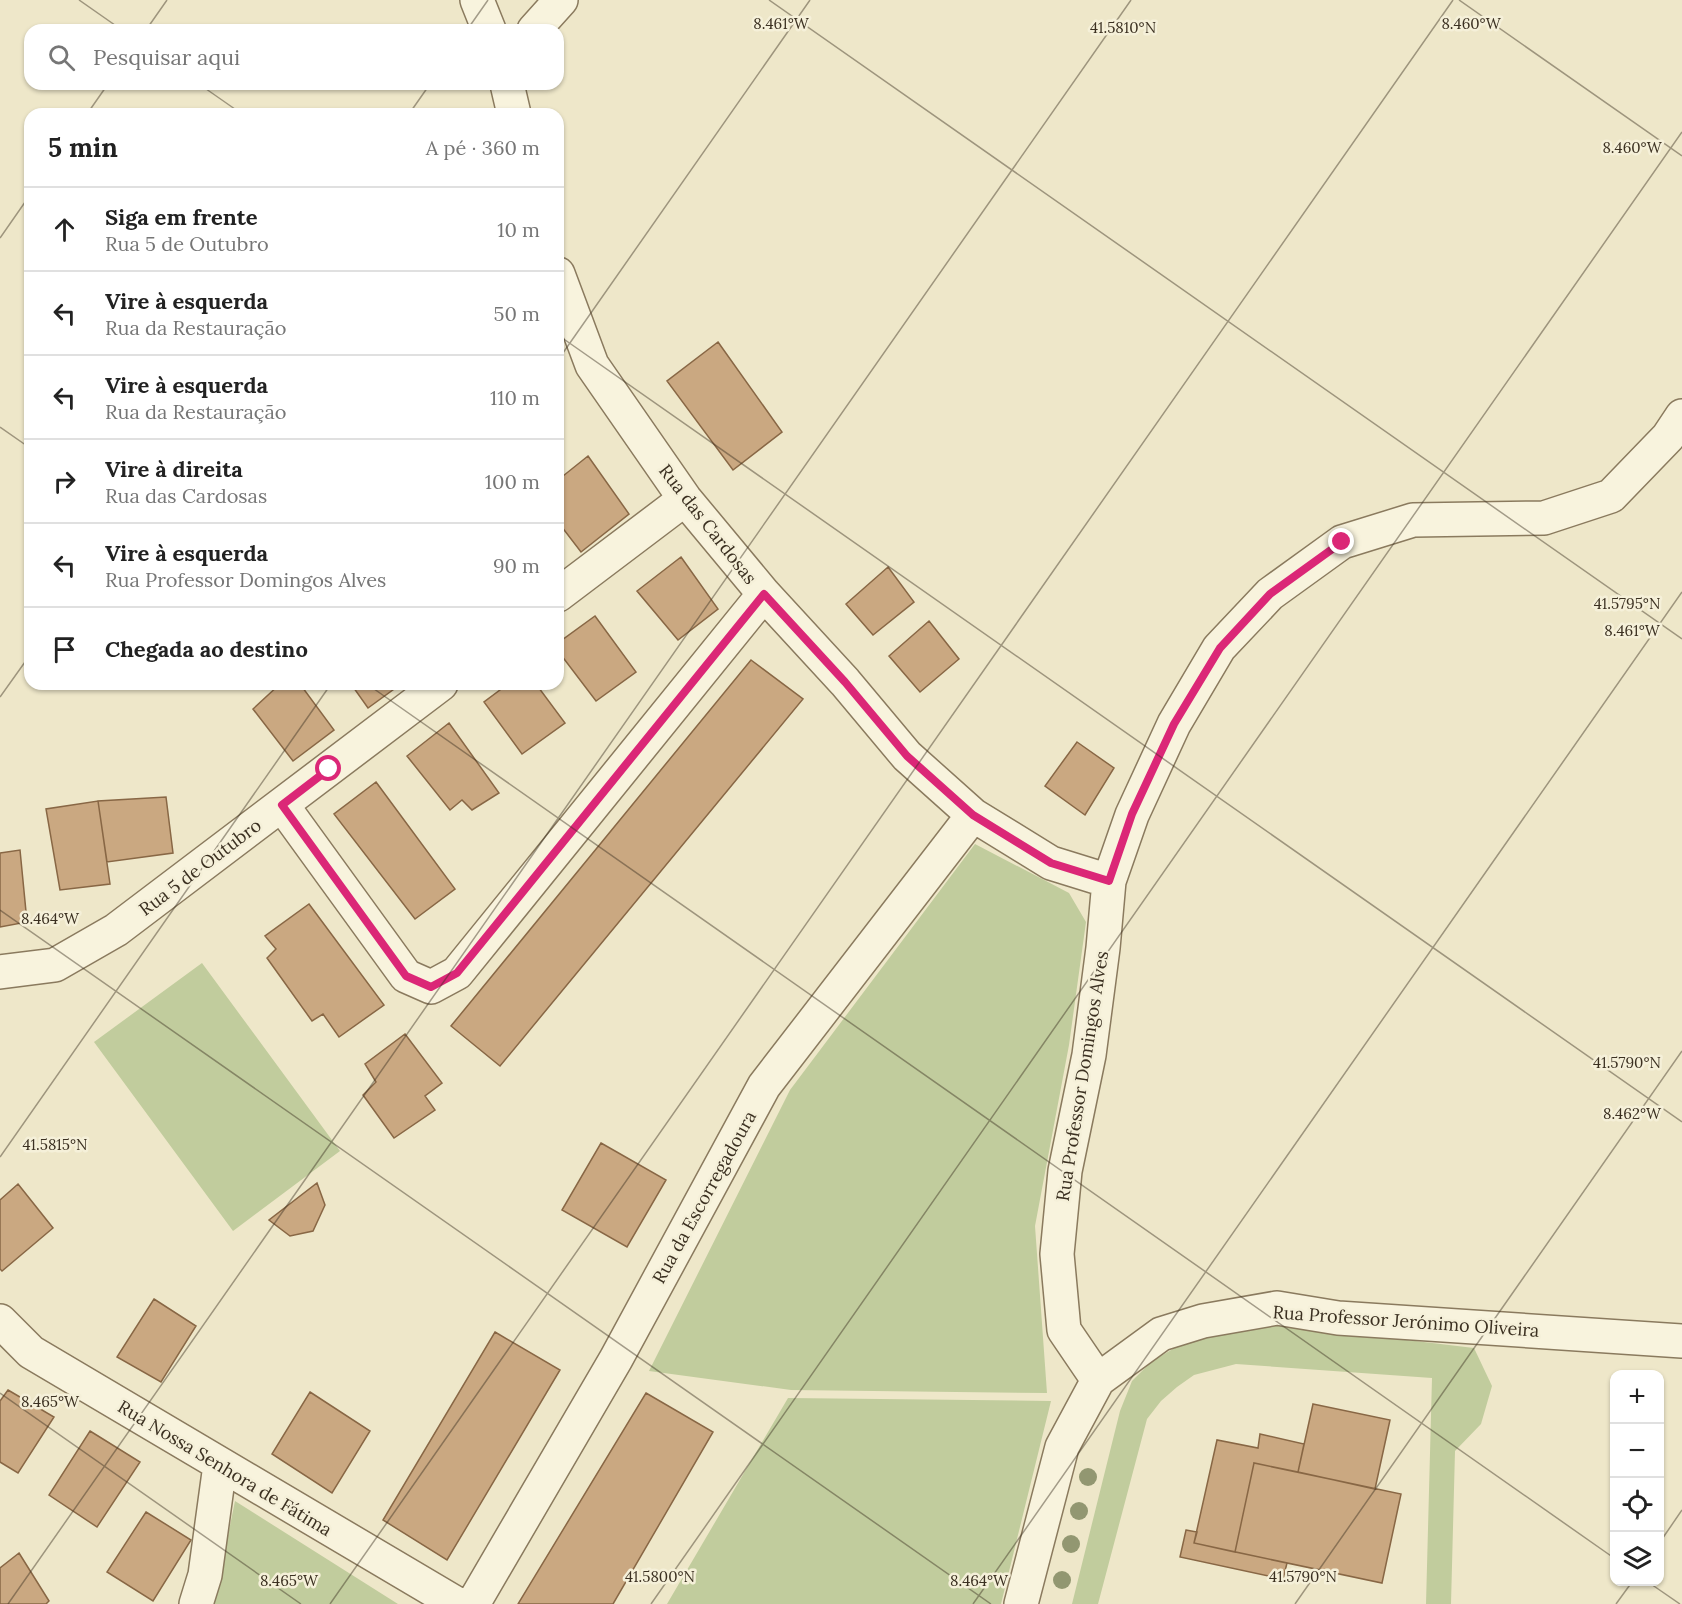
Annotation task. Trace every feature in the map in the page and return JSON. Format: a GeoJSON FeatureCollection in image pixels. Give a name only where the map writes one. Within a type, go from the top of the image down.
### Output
{"type":"FeatureCollection","features":[{"type":"Feature","properties":{"kind":"street"},"geometry":{"type":"LineString","coordinates":[[477,0],[487,24]]}},
{"type":"Feature","properties":{"kind":"street"},"geometry":{"type":"LineString","coordinates":[[539,24],[561,0]]}},
{"type":"Feature","properties":{"kind":"street"},"geometry":{"type":"LineString","coordinates":[[508,90],[513,108]]}},
{"type":"Feature","properties":{"kind":"street","name":"Rua das Cardosas"},"geometry":{"type":"LineString","coordinates":[[564,290],[592,365],[685,499],[764,594],[845,682],[907,756],[973,815],[1051,863],[1109,881]]}},
{"type":"Feature","properties":{"kind":"street","name":"Rua Professor Domingos Alves"},"geometry":{"type":"LineString","coordinates":[[1098,1380],[1065,1330],[1057,1254],[1065,1171],[1089,1055],[1109,881],[1132,814],[1174,724],[1220,648],[1270,594],[1342,542],[1413,520],[1544,518],[1611,496],[1668,437],[1682,416]]}},
{"type":"Feature","properties":{"kind":"street"},"geometry":{"type":"LineString","coordinates":[[564,590],[685,499]]}},
{"type":"Feature","properties":{"kind":"street"},"geometry":{"type":"LineString","coordinates":[[282,805],[406,976],[431,987],[457,973],[764,594]]}},
{"type":"Feature","properties":{"kind":"street","name":"Rua 5 de Outubro"},"geometry":{"type":"LineString","coordinates":[[0,972],[55,965],[116,930],[433,690]]}},
{"type":"Feature","properties":{"kind":"street","name":"Rua da Escorregadoura"},"geometry":{"type":"LineString","coordinates":[[472,1604],[616,1359],[765,1086],[973,815]]}},
{"type":"Feature","properties":{"kind":"street","name":"Rua Professor Jerónimo Oliveira"},"geometry":{"type":"LineString","coordinates":[[1021,1604],[1062,1447],[1098,1380],[1161,1334],[1203,1321],[1277,1308],[1338,1318],[1682,1341]]}},
{"type":"Feature","properties":{"kind":"street","name":"Rua Nossa Senhora de Fátima"},"geometry":{"type":"LineString","coordinates":[[0,1321],[31,1352],[220,1466],[457,1604]]}},
{"type":"Feature","properties":{"kind":"street"},"geometry":{"type":"LineString","coordinates":[[196,1604],[205,1575],[220,1466]]}},
{"type":"Feature","properties":{"kind":"green space"},"geometry":{"type":"Polygon","coordinates":[[[975,844],[1069,893],[1086,922],[1069,1045],[1035,1226],[1047,1393],[791,1390],[649,1371],[790,1090],[975,844]]]}},
{"type":"Feature","properties":{"kind":"green space"},"geometry":{"type":"Polygon","coordinates":[[[202,963],[340,1151],[233,1231],[94,1042],[202,963]]]}},
{"type":"Feature","properties":{"kind":"green space"},"geometry":{"type":"Polygon","coordinates":[[[1273,1324],[1474,1348],[1492,1386],[1481,1424],[1455,1451],[1451,1604],[1426,1604],[1432,1378],[1236,1364],[1194,1375],[1161,1401],[1147,1419],[1098,1604],[1072,1604],[1120,1411],[1132,1381],[1151,1362],[1176,1347],[1207,1334],[1273,1324]]]}},
{"type":"Feature","properties":{"kind":"green space"},"geometry":{"type":"Polygon","coordinates":[[[788,1398],[1051,1401],[1001,1604],[667,1604],[788,1398]]]}},
{"type":"Feature","properties":{"kind":"green space"},"geometry":{"type":"Polygon","coordinates":[[[235,1501],[398,1604],[214,1604],[235,1501]]]}},
{"type":"Feature","properties":{"kind":"building"},"geometry":{"type":"Polygon","coordinates":[[[718,342],[782,432],[733,470],[667,381],[718,342]]]}},
{"type":"Feature","properties":{"kind":"building"},"geometry":{"type":"Polygon","coordinates":[[[588,456],[629,514],[581,552],[564,530],[564,475],[588,456]]]}},
{"type":"Feature","properties":{"kind":"building"},"geometry":{"type":"Polygon","coordinates":[[[681,557],[718,609],[678,640],[637,591],[681,557]]]}},
{"type":"Feature","properties":{"kind":"building"},"geometry":{"type":"Polygon","coordinates":[[[888,567],[914,602],[873,635],[846,604],[888,567]]]}},
{"type":"Feature","properties":{"kind":"building"},"geometry":{"type":"Polygon","coordinates":[[[595,616],[636,672],[596,701],[564,659],[564,639],[595,616]]]}},
{"type":"Feature","properties":{"kind":"building"},"geometry":{"type":"Polygon","coordinates":[[[929,621],[959,659],[920,692],[889,656],[929,621]]]}},
{"type":"Feature","properties":{"kind":"building"},"geometry":{"type":"Polygon","coordinates":[[[751,660],[803,699],[500,1066],[451,1026],[751,660]]]}},
{"type":"Feature","properties":{"kind":"building"},"geometry":{"type":"Polygon","coordinates":[[[274,690],[304,690],[334,730],[293,761],[253,709],[274,690]]]}},
{"type":"Feature","properties":{"kind":"building"},"geometry":{"type":"Polygon","coordinates":[[[355,690],[393,690],[368,708],[355,690]]]}},
{"type":"Feature","properties":{"kind":"building"},"geometry":{"type":"Polygon","coordinates":[[[500,690],[540,690],[565,723],[522,754],[484,702],[500,690]]]}},
{"type":"Feature","properties":{"kind":"building"},"geometry":{"type":"Polygon","coordinates":[[[449,723],[499,793],[472,810],[462,800],[450,810],[407,756],[449,723]]]}},
{"type":"Feature","properties":{"kind":"building"},"geometry":{"type":"Polygon","coordinates":[[[1077,742],[1114,768],[1085,815],[1045,786],[1077,742]]]}},
{"type":"Feature","properties":{"kind":"building"},"geometry":{"type":"Polygon","coordinates":[[[376,782],[455,889],[415,919],[334,814],[376,782]]]}},
{"type":"Feature","properties":{"kind":"building"},"geometry":{"type":"Polygon","coordinates":[[[166,797],[173,853],[107,862],[98,801],[166,797]]]}},
{"type":"Feature","properties":{"kind":"building"},"geometry":{"type":"Polygon","coordinates":[[[98,801],[110,884],[60,890],[46,809],[98,801]]]}},
{"type":"Feature","properties":{"kind":"building"},"geometry":{"type":"Polygon","coordinates":[[[20,850],[27,922],[0,927],[0,853],[20,850]]]}},
{"type":"Feature","properties":{"kind":"building"},"geometry":{"type":"Polygon","coordinates":[[[309,904],[384,1005],[339,1037],[323,1014],[312,1021],[267,958],[276,949],[265,936],[309,904]]]}},
{"type":"Feature","properties":{"kind":"building"},"geometry":{"type":"Polygon","coordinates":[[[405,1034],[442,1083],[425,1096],[435,1110],[394,1138],[363,1095],[376,1082],[365,1064],[405,1034]]]}},
{"type":"Feature","properties":{"kind":"building"},"geometry":{"type":"Polygon","coordinates":[[[601,1143],[666,1180],[627,1247],[562,1210],[601,1143]]]}},
{"type":"Feature","properties":{"kind":"building"},"geometry":{"type":"Polygon","coordinates":[[[317,1183],[325,1205],[313,1231],[290,1236],[269,1220],[317,1183]]]}},
{"type":"Feature","properties":{"kind":"building"},"geometry":{"type":"Polygon","coordinates":[[[18,1184],[53,1228],[2,1271],[0,1269],[0,1200],[18,1184]]]}},
{"type":"Feature","properties":{"kind":"building"},"geometry":{"type":"Polygon","coordinates":[[[154,1299],[196,1326],[161,1382],[117,1357],[154,1299]]]}},
{"type":"Feature","properties":{"kind":"building"},"geometry":{"type":"Polygon","coordinates":[[[495,1332],[560,1370],[447,1560],[383,1520],[495,1332]]]}},
{"type":"Feature","properties":{"kind":"building"},"geometry":{"type":"Polygon","coordinates":[[[8,1390],[54,1417],[18,1473],[0,1462],[0,1401],[8,1390]]]}},
{"type":"Feature","properties":{"kind":"building"},"geometry":{"type":"Polygon","coordinates":[[[310,1392],[370,1431],[332,1493],[272,1454],[310,1392]]]}},
{"type":"Feature","properties":{"kind":"building"},"geometry":{"type":"Polygon","coordinates":[[[646,1393],[713,1432],[613,1604],[518,1604],[646,1393]]]}},
{"type":"Feature","properties":{"kind":"building"},"geometry":{"type":"Polygon","coordinates":[[[1313,1404],[1390,1420],[1375,1489],[1298,1472],[1313,1404]]]}},
{"type":"Feature","properties":{"kind":"building"},"geometry":{"type":"Polygon","coordinates":[[[90,1431],[140,1462],[97,1527],[49,1495],[90,1431]]]}},
{"type":"Feature","properties":{"kind":"building"},"geometry":{"type":"Polygon","coordinates":[[[1260,1434],[1304,1444],[1298,1472],[1254,1463],[1235,1552],[1194,1543],[1217,1440],[1258,1448],[1260,1434]]]}},
{"type":"Feature","properties":{"kind":"building"},"geometry":{"type":"Polygon","coordinates":[[[1254,1463],[1401,1494],[1382,1583],[1235,1552],[1254,1463]]]}},
{"type":"Feature","properties":{"kind":"building"},"geometry":{"type":"Polygon","coordinates":[[[146,1512],[191,1540],[153,1601],[107,1572],[146,1512]]]}},
{"type":"Feature","properties":{"kind":"building"},"geometry":{"type":"Polygon","coordinates":[[[1186,1530],[1197,1532],[1194,1543],[1287,1563],[1283,1579],[1180,1557],[1186,1530]]]}},
{"type":"Feature","properties":{"kind":"building"},"geometry":{"type":"Polygon","coordinates":[[[19,1553],[49,1601],[46,1604],[0,1604],[0,1568],[19,1553]]]}},
{"type":"Feature","properties":{"kind":"route"},"geometry":{"type":"LineString","coordinates":[[329,769],[282,805],[406,976],[431,987],[457,973],[764,594],[845,682],[907,756],[973,815],[1051,863],[1109,881],[1132,814],[1174,724],[1220,648],[1270,594],[1342,542]]}}]}
